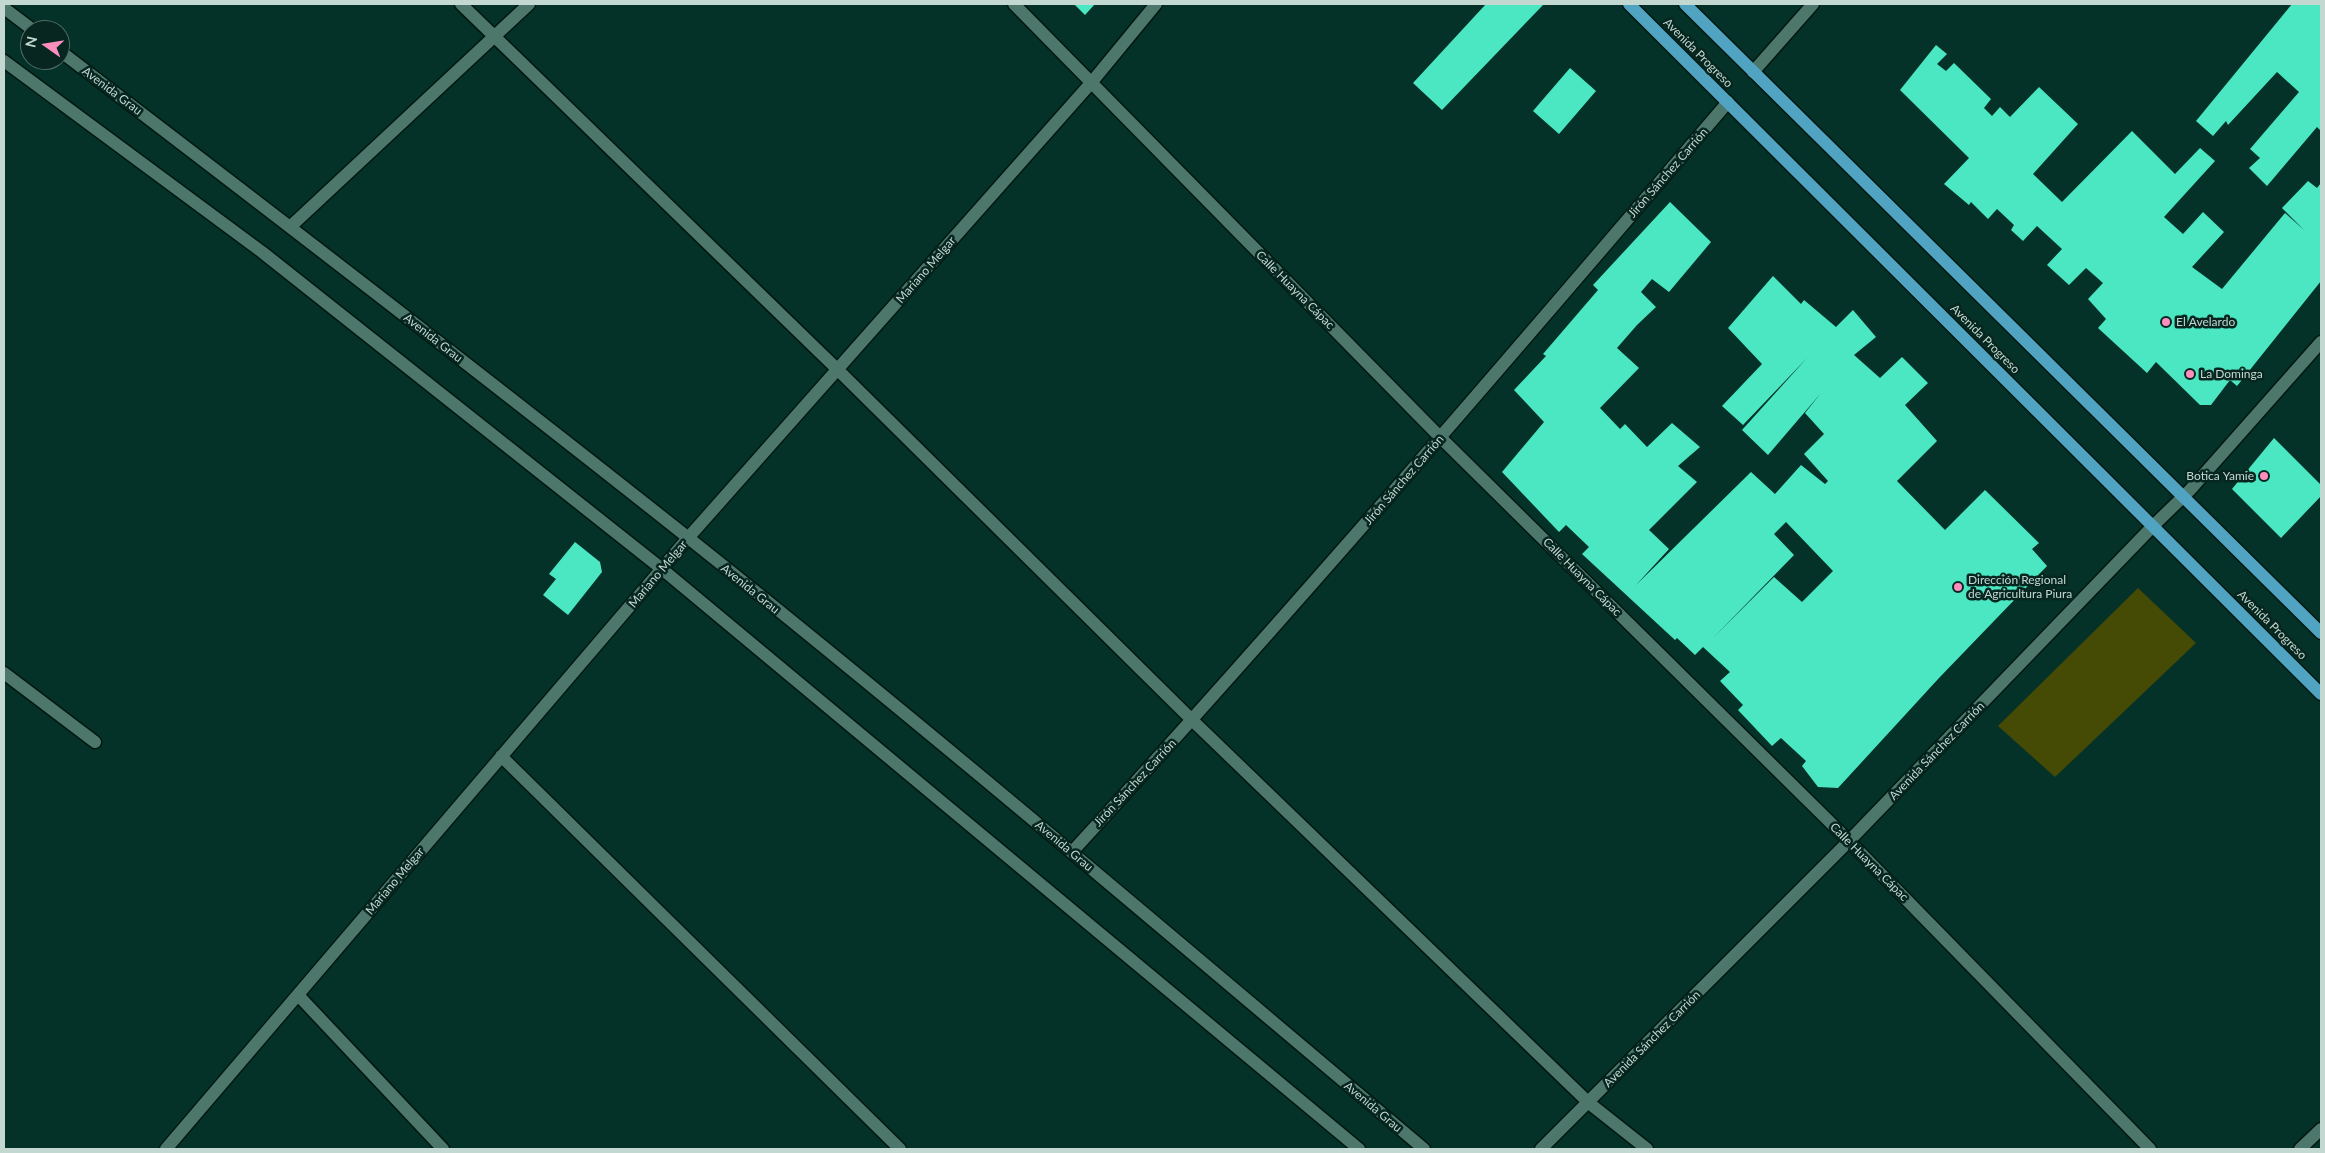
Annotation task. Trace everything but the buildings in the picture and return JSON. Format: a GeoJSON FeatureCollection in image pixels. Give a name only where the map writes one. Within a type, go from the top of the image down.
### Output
{"type":"FeatureCollection","features":[{"type":"Feature","properties":{"kind":"main road","name":"Avenida Progreso"},"geometry":{"type":"LineString","coordinates":[[1629,4],[2321,694]]}},
{"type":"Feature","properties":{"kind":"main road","name":"Avenida Progreso"},"geometry":{"type":"LineString","coordinates":[[1685,4],[2321,633]]}},
{"type":"Feature","properties":{"kind":"street"},"geometry":{"type":"LineString","coordinates":[[461,4],[838,370],[1192,720],[1589,1103],[1647,1149]]}},
{"type":"Feature","properties":{"kind":"street"},"geometry":{"type":"LineString","coordinates":[[290,227],[529,4]]}},
{"type":"Feature","properties":{"kind":"street","name":"Calle Huayna Cápac"},"geometry":{"type":"LineString","coordinates":[[1014,4],[1441,438],[1849,841],[2150,1149]]}},
{"type":"Feature","properties":{"kind":"street","name":"Mariano Melgar"},"geometry":{"type":"LineString","coordinates":[[166,1149],[688,538],[1091,83],[1156,4]]}},
{"type":"Feature","properties":{"kind":"street"},"geometry":{"type":"LineString","coordinates":[[1753,72],[1813,4]]}},
{"type":"Feature","properties":{"kind":"street"},"geometry":{"type":"LineString","coordinates":[[4,8],[20,20]]}},
{"type":"Feature","properties":{"kind":"street","name":"Avenida Grau"},"geometry":{"type":"LineString","coordinates":[[70,59],[290,227],[688,538],[1072,852],[1424,1149]]}},
{"type":"Feature","properties":{"kind":"street"},"geometry":{"type":"LineString","coordinates":[[4,61],[262,252],[662,569],[1359,1149]]}},
{"type":"Feature","properties":{"kind":"street","name":"Jirón Sánchez Carrión"},"geometry":{"type":"LineString","coordinates":[[1072,852],[1192,720],[1441,438],[1728,102]]}},
{"type":"Feature","properties":{"kind":"street","name":"Avenida Sánchez Carrión"},"geometry":{"type":"LineString","coordinates":[[1541,1149],[1849,841],[2153,526],[2184,497],[2321,342]]}},
{"type":"Feature","properties":{"kind":"street"},"geometry":{"type":"LineString","coordinates":[[4,674],[95,742]]}},
{"type":"Feature","properties":{"kind":"street"},"geometry":{"type":"LineString","coordinates":[[501,756],[900,1149]]}},
{"type":"Feature","properties":{"kind":"street"},"geometry":{"type":"LineString","coordinates":[[298,995],[444,1149]]}},
{"type":"Feature","properties":{"kind":"street"},"geometry":{"type":"LineString","coordinates":[[2300,1149],[2321,1129]]}},
{"type":"Feature","properties":{"kind":"green space"},"geometry":{"type":"Polygon","coordinates":[[[2138,588],[2196,643],[2055,777],[1998,726],[2138,588]]]}},
{"type":"Feature","properties":{"kind":"place","name":"El Avelardo"},"geometry":{"type":"Point","coordinates":[2166,322]}},
{"type":"Feature","properties":{"kind":"place","name":"La Dominga"},"geometry":{"type":"Point","coordinates":[2190,374]}},
{"type":"Feature","properties":{"kind":"place","name":"Botica Yamie"},"geometry":{"type":"Point","coordinates":[2264,476]}},
{"type":"Feature","properties":{"kind":"place","name":"Dirección Regional de Agricultura Piura"},"geometry":{"type":"Point","coordinates":[1958,587]}}]}
